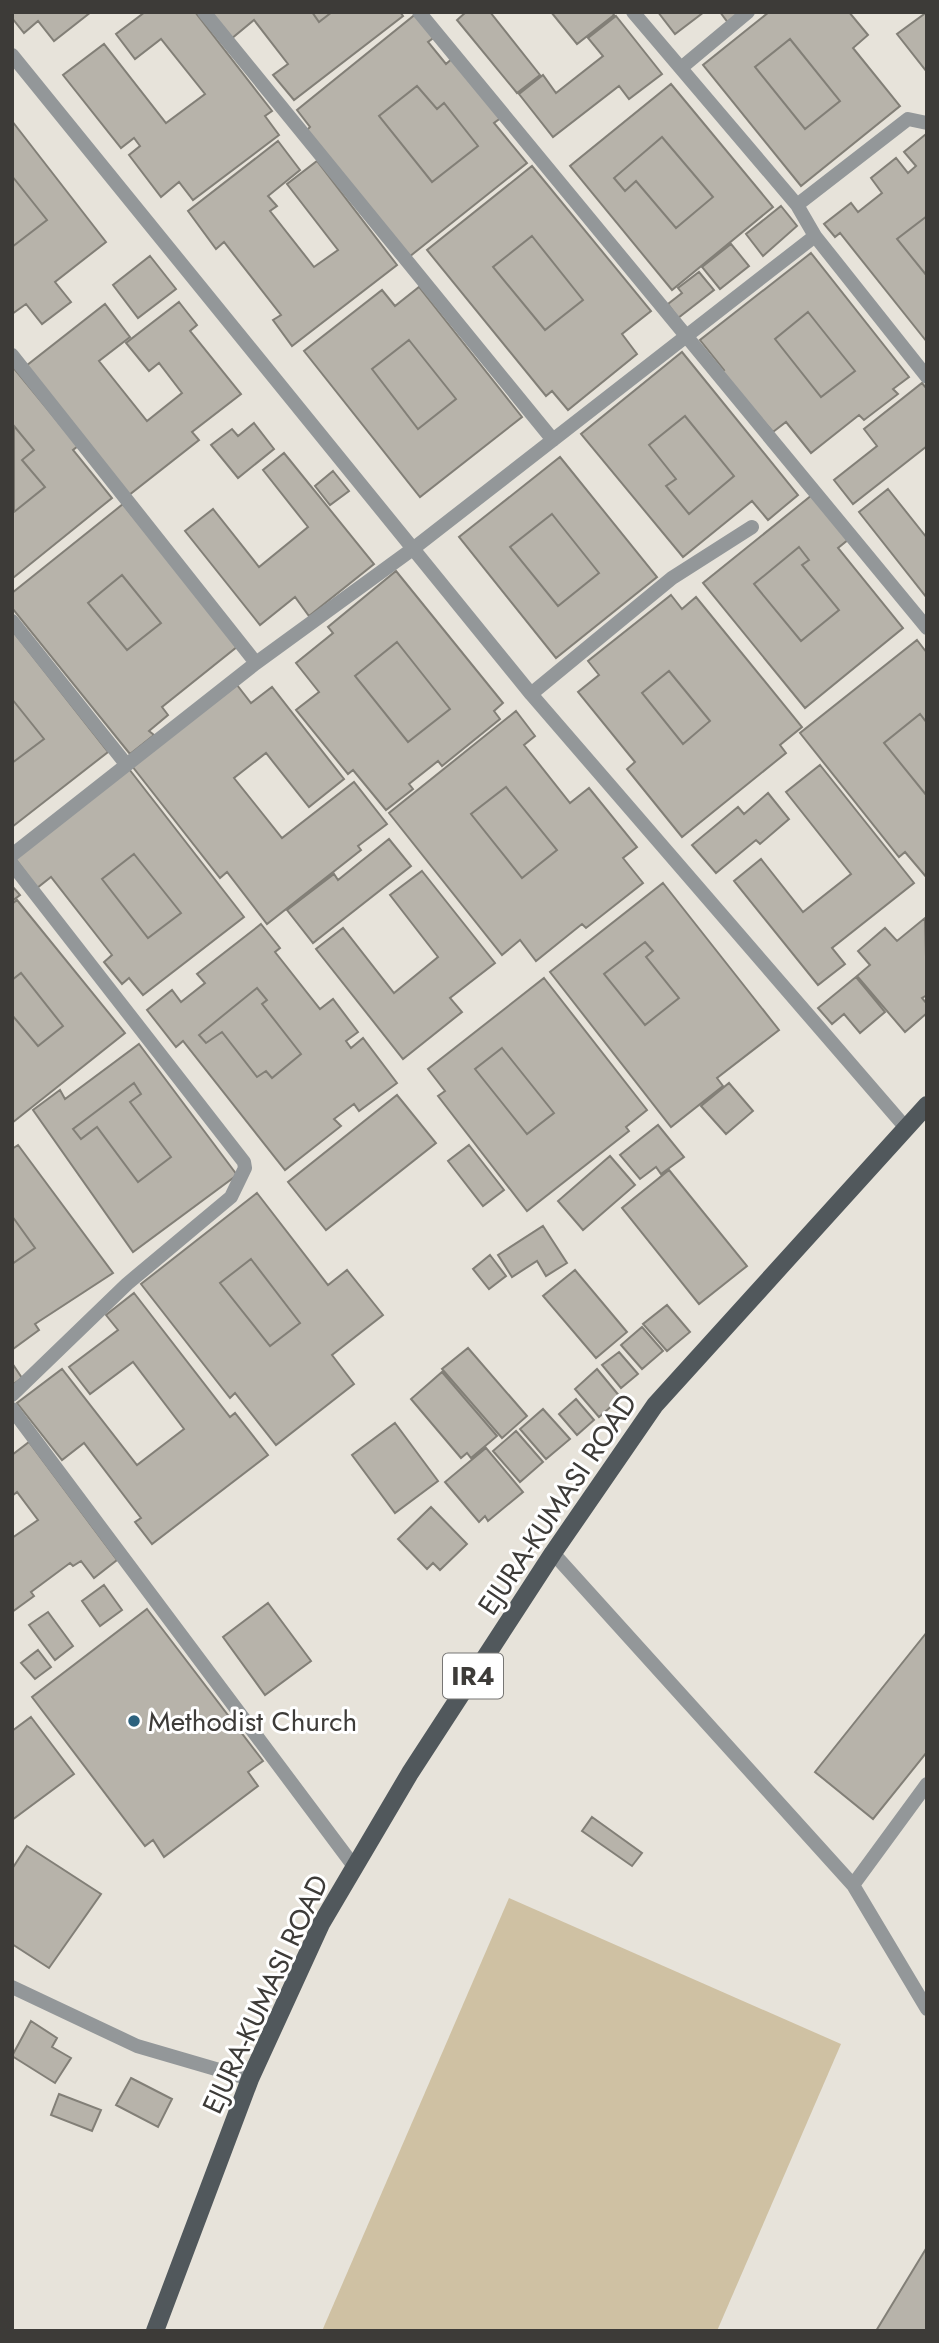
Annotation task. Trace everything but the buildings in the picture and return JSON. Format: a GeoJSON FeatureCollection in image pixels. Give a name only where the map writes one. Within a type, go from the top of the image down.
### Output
{"type":"FeatureCollection","features":[{"type":"Feature","properties":{"kind":"main road","name":"EJURA-KUMASI ROAD"},"geometry":{"type":"LineString","coordinates":[[155,2331],[250,2079],[321,1924],[354,1865],[553,1553],[655,1405],[927,1105]]}},
{"type":"Feature","properties":{"kind":"street"},"geometry":{"type":"LineString","coordinates":[[204,12],[553,440]]}},
{"type":"Feature","properties":{"kind":"street"},"geometry":{"type":"LineString","coordinates":[[419,12],[927,628]]}},
{"type":"Feature","properties":{"kind":"street"},"geometry":{"type":"LineString","coordinates":[[633,12],[797,205],[815,236],[927,377]]}},
{"type":"Feature","properties":{"kind":"street"},"geometry":{"type":"LineString","coordinates":[[681,68],[748,12]]}},
{"type":"Feature","properties":{"kind":"street"},"geometry":{"type":"LineString","coordinates":[[12,55],[531,694],[906,1128]]}},
{"type":"Feature","properties":{"kind":"street"},"geometry":{"type":"LineString","coordinates":[[797,205],[908,119],[927,123]]}},
{"type":"Feature","properties":{"kind":"street"},"geometry":{"type":"LineString","coordinates":[[12,855],[256,663],[414,548],[815,236]]}},
{"type":"Feature","properties":{"kind":"street"},"geometry":{"type":"LineString","coordinates":[[12,355],[256,663]]}},
{"type":"Feature","properties":{"kind":"street"},"geometry":{"type":"LineString","coordinates":[[531,694],[672,578],[752,527]]}},
{"type":"Feature","properties":{"kind":"street"},"geometry":{"type":"LineString","coordinates":[[12,621],[127,764]]}},
{"type":"Feature","properties":{"kind":"street"},"geometry":{"type":"LineString","coordinates":[[12,864],[244,1162],[245,1168],[231,1197],[127,1284],[12,1395]]}},
{"type":"Feature","properties":{"kind":"street"},"geometry":{"type":"LineString","coordinates":[[12,1409],[354,1865]]}},
{"type":"Feature","properties":{"kind":"street"},"geometry":{"type":"LineString","coordinates":[[553,1553],[853,1885],[927,2010]]}},
{"type":"Feature","properties":{"kind":"street"},"geometry":{"type":"LineString","coordinates":[[853,1885],[927,1784]]}},
{"type":"Feature","properties":{"kind":"street"},"geometry":{"type":"LineString","coordinates":[[12,1987],[136,2046],[250,2079]]}},
{"type":"Feature","properties":{"kind":"shaded area"},"geometry":{"type":"Polygon","coordinates":[[[509,1898],[841,2044],[717,2331],[322,2331],[509,1898]]]}},
{"type":"Feature","properties":{"kind":"place","name":"Methodist Church"},"geometry":{"type":"Point","coordinates":[134,1721]}}]}
